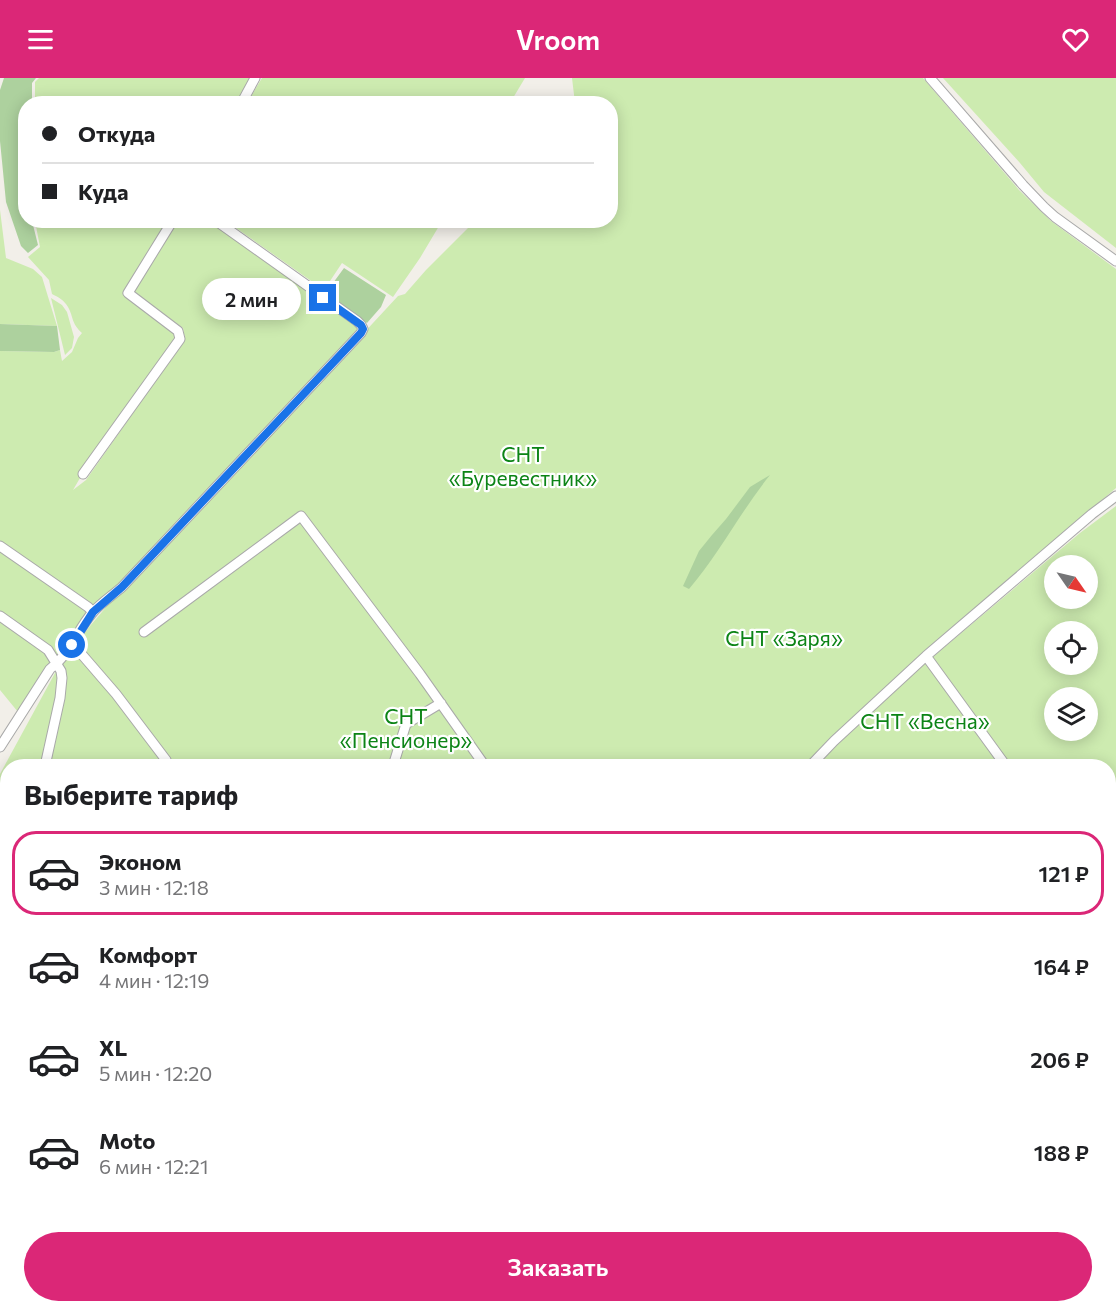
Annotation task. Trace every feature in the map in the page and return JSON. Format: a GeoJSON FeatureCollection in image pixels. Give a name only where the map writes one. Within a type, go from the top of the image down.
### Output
{"type":"FeatureCollection","features":[{"type":"Feature","properties":{"kind":"street"},"geometry":{"type":"LineString","coordinates":[[245,96],[255,78]]}},
{"type":"Feature","properties":{"kind":"street"},"geometry":{"type":"LineString","coordinates":[[930,78],[1044,207],[1116,261]]}},
{"type":"Feature","properties":{"kind":"street"},"geometry":{"type":"LineString","coordinates":[[83,474],[180,339],[178,331],[128,293],[168,228]]}},
{"type":"Feature","properties":{"kind":"street"},"geometry":{"type":"LineString","coordinates":[[0,747],[50,669],[72,645],[93,612],[122,587],[363,329],[357,321],[226,228]]}},
{"type":"Feature","properties":{"kind":"street"},"geometry":{"type":"LineString","coordinates":[[817,759],[926,656],[1116,496]]}},
{"type":"Feature","properties":{"kind":"street"},"geometry":{"type":"LineString","coordinates":[[144,632],[302,516],[480,759]]}},
{"type":"Feature","properties":{"kind":"street"},"geometry":{"type":"LineString","coordinates":[[0,546],[93,612]]}},
{"type":"Feature","properties":{"kind":"street"},"geometry":{"type":"LineString","coordinates":[[0,616],[48,650],[61,671],[60,698],[47,759]]}},
{"type":"Feature","properties":{"kind":"street"},"geometry":{"type":"LineString","coordinates":[[78,650],[165,759]]}},
{"type":"Feature","properties":{"kind":"street"},"geometry":{"type":"LineString","coordinates":[[926,656],[1001,759]]}},
{"type":"Feature","properties":{"kind":"street"},"geometry":{"type":"LineString","coordinates":[[395,759],[406,724],[441,703]]}},
{"type":"Feature","properties":{"kind":"green space"},"geometry":{"type":"Polygon","coordinates":[[[4,78],[36,78],[32,83],[32,96],[18,96],[18,228],[34,228],[38,245],[28,253],[21,246],[6,202],[0,141],[0,90],[4,78]]]}},
{"type":"Feature","properties":{"kind":"green space"},"geometry":{"type":"Polygon","coordinates":[[[39,78],[251,78],[240,96],[35,96],[35,82],[39,78]]]}},
{"type":"Feature","properties":{"kind":"green space"},"geometry":{"type":"Polygon","coordinates":[[[262,78],[525,78],[514,96],[251,96],[262,78]]]}},
{"type":"Feature","properties":{"kind":"green space"},"geometry":{"type":"Polygon","coordinates":[[[572,78],[923,78],[1019,190],[1051,221],[1116,269],[1116,488],[923,655],[811,759],[8,759],[55,673],[113,599],[398,296],[405,294],[468,228],[618,228],[618,96],[574,96],[572,78]]]}},
{"type":"Feature","properties":{"kind":"green space"},"geometry":{"type":"Polygon","coordinates":[[[943,78],[1116,78],[1116,248],[1044,192],[943,78]]]}},
{"type":"Feature","properties":{"kind":"green space"},"geometry":{"type":"Polygon","coordinates":[[[0,210],[6,258],[33,269],[42,277],[57,326],[0,324],[0,210]]]}},
{"type":"Feature","properties":{"kind":"green space"},"geometry":{"type":"Polygon","coordinates":[[[36,228],[164,228],[125,295],[176,331],[177,339],[73,490],[86,480],[185,339],[183,328],[133,293],[173,228],[221,228],[359,327],[359,332],[120,584],[18,712],[0,690],[0,351],[54,352],[60,350],[62,361],[72,352],[82,333],[74,323],[66,305],[52,294],[49,280],[28,257],[40,247],[36,228]]]}},
{"type":"Feature","properties":{"kind":"green space"},"geometry":{"type":"Polygon","coordinates":[[[236,228],[438,228],[393,297],[342,263],[324,290],[236,228]]]}},
{"type":"Feature","properties":{"kind":"green space"},"geometry":{"type":"Polygon","coordinates":[[[344,268],[386,295],[381,307],[367,323],[325,294],[344,268]]]}},
{"type":"Feature","properties":{"kind":"green space"},"geometry":{"type":"Polygon","coordinates":[[[51,298],[62,305],[67,312],[74,337],[72,348],[65,355],[51,298]]]}},
{"type":"Feature","properties":{"kind":"green space"},"geometry":{"type":"Polygon","coordinates":[[[0,324],[57,326],[60,350],[54,352],[0,351],[0,324]]]}},
{"type":"Feature","properties":{"kind":"green space"},"geometry":{"type":"Polygon","coordinates":[[[770,475],[700,576],[689,589],[683,586],[699,551],[750,487],[770,475]]]}},
{"type":"Feature","properties":{"kind":"green space","name":"СНТ «Весна»"},"geometry":{"type":"Polygon","coordinates":[[[1116,506],[1116,759],[824,759],[829,751],[916,671],[1044,563],[1044,609],[1098,609],[1098,555],[1054,555],[1116,506]]]}},
{"type":"Feature","properties":{"kind":"route"},"geometry":{"type":"LineString","coordinates":[[72,645],[93,612],[122,587],[361,333],[363,329],[357,321],[323,298]]}},
{"type":"Feature","properties":{"kind":"park label","name":"СНТ «Буревестник»"},"geometry":{"type":"Point","coordinates":[523,467]}},
{"type":"Feature","properties":{"kind":"park label","name":"СНТ «Заря»"},"geometry":{"type":"Point","coordinates":[784,639]}},
{"type":"Feature","properties":{"kind":"park label","name":"СНТ «Пенсионер»"},"geometry":{"type":"Point","coordinates":[406,729]}}]}
